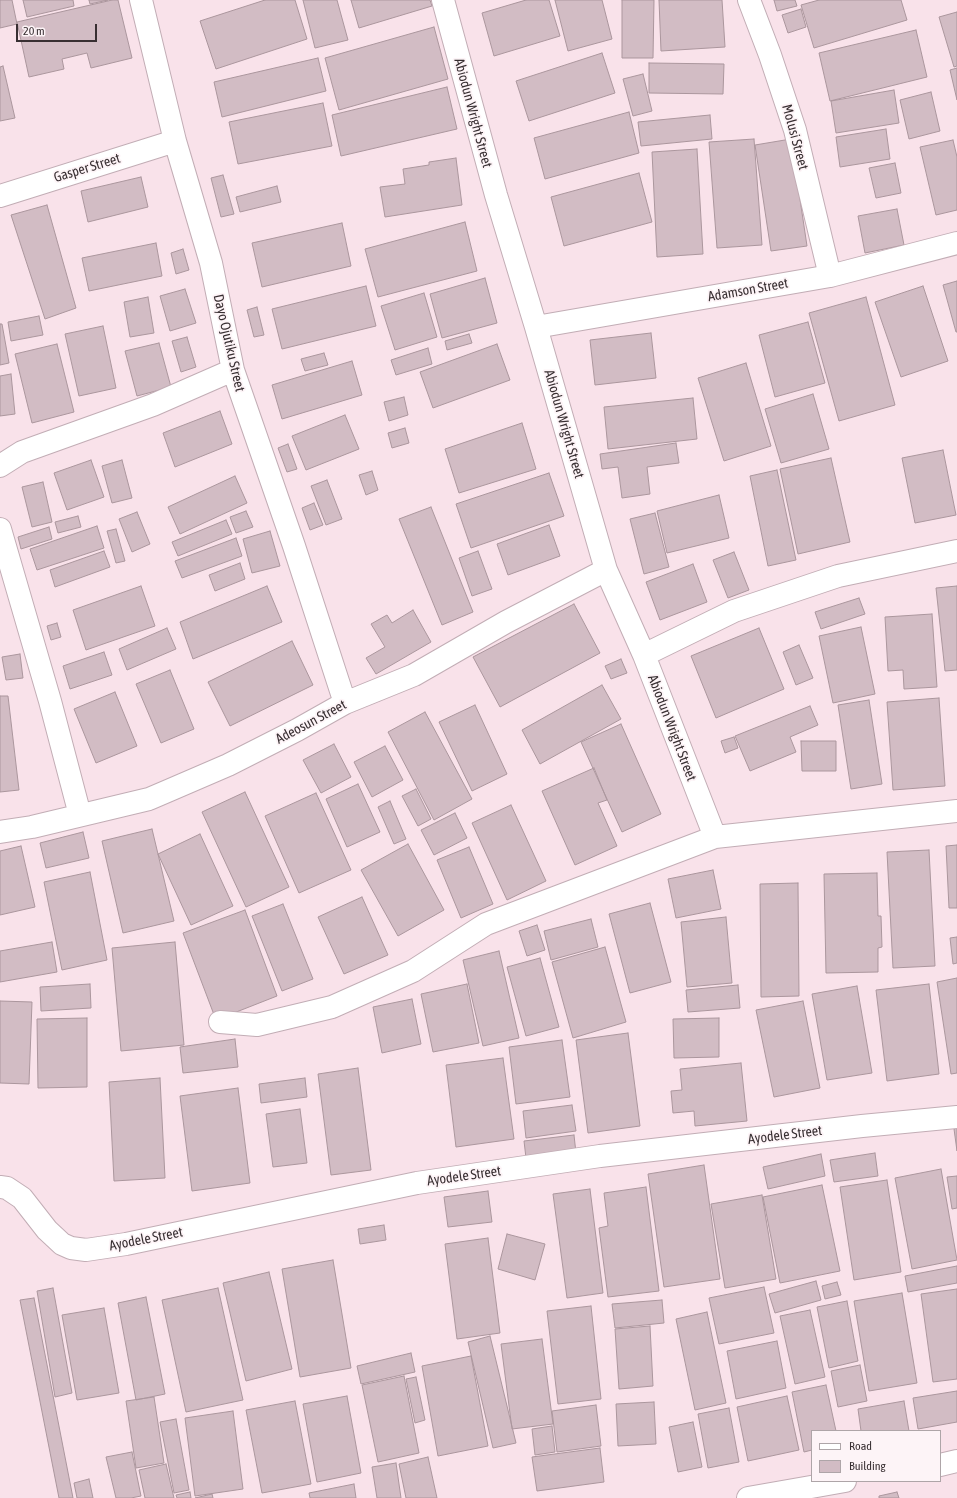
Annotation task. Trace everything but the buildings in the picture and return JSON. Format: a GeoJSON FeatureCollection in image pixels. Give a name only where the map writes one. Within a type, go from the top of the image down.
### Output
{"type":"FeatureCollection","features":[{"type":"Feature","properties":{"kind":"street","name":"Dayo Ojutiku Street"},"geometry":{"type":"LineString","coordinates":[[141,0],[175,141],[211,263],[232,370],[294,546],[345,703]]}},
{"type":"Feature","properties":{"kind":"street","name":"Abiodun Wright Street"},"geometry":{"type":"LineString","coordinates":[[443,0],[494,188],[606,570],[644,654],[714,837]]}},
{"type":"Feature","properties":{"kind":"street","name":"Molusi Street"},"geometry":{"type":"LineString","coordinates":[[749,0],[770,55],[795,130],[830,276]]}},
{"type":"Feature","properties":{"kind":"street","name":"Gasper Street"},"geometry":{"type":"LineString","coordinates":[[0,196],[175,141]]}},
{"type":"Feature","properties":{"kind":"street","name":"Adamson Street"},"geometry":{"type":"LineString","coordinates":[[536,327],[830,276],[957,243]]}},
{"type":"Feature","properties":{"kind":"street"},"geometry":{"type":"LineString","coordinates":[[0,466],[22,452],[153,405],[232,370]]}},
{"type":"Feature","properties":{"kind":"street"},"geometry":{"type":"LineString","coordinates":[[0,529],[50,701],[80,815]]}},
{"type":"Feature","properties":{"kind":"street"},"geometry":{"type":"LineString","coordinates":[[644,654],[734,611],[838,576],[957,551]]}},
{"type":"Feature","properties":{"kind":"street","name":"Adeosun Street"},"geometry":{"type":"LineString","coordinates":[[0,832],[32,827],[150,799],[228,766],[345,703],[414,675],[506,622],[606,570]]}},
{"type":"Feature","properties":{"kind":"street"},"geometry":{"type":"LineString","coordinates":[[220,1022],[257,1026],[332,1007],[413,971],[486,924],[714,837],[957,811]]}},
{"type":"Feature","properties":{"kind":"street","name":"Ayodele Street"},"geometry":{"type":"LineString","coordinates":[[0,1187],[8,1188],[22,1198],[47,1230],[62,1244],[71,1248],[86,1250],[126,1244],[417,1183],[600,1156],[862,1126],[957,1117]]}},
{"type":"Feature","properties":{"kind":"street"},"geometry":{"type":"LineString","coordinates":[[941,1465],[957,1461]]}},
{"type":"Feature","properties":{"kind":"street"},"geometry":{"type":"LineString","coordinates":[[748,1498],[840,1482]]}}]}
